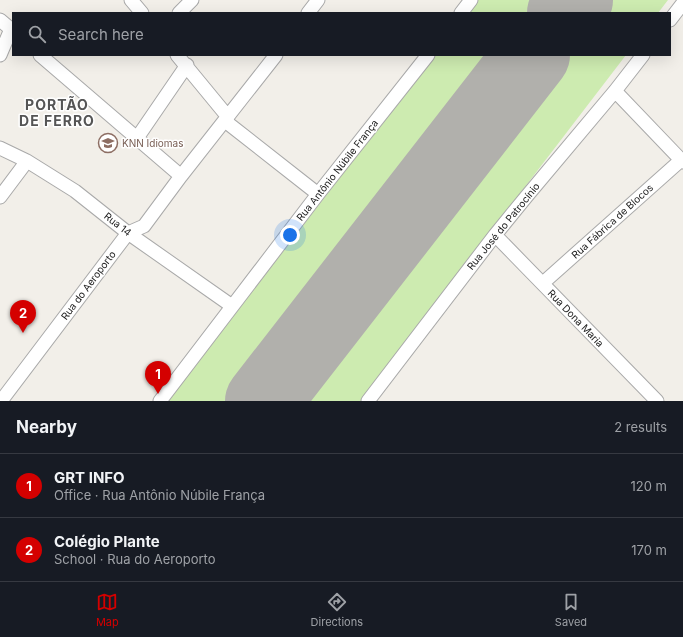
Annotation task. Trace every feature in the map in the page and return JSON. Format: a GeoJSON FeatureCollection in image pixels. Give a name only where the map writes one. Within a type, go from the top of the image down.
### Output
{"type":"FeatureCollection","features":[{"type":"Feature","properties":{"kind":"street"},"geometry":{"type":"LineString","coordinates":[[131,0],[141,12]]}},
{"type":"Feature","properties":{"kind":"street"},"geometry":{"type":"LineString","coordinates":[[180,12],[192,0]]}},
{"type":"Feature","properties":{"kind":"street"},"geometry":{"type":"LineString","coordinates":[[309,12],[318,0]]}},
{"type":"Feature","properties":{"kind":"street"},"geometry":{"type":"LineString","coordinates":[[462,12],[472,0]]}},
{"type":"Feature","properties":{"kind":"street"},"geometry":{"type":"LineString","coordinates":[[671,19],[683,3]]}},
{"type":"Feature","properties":{"kind":"street"},"geometry":{"type":"LineString","coordinates":[[0,20],[12,30],[0,55]]}},
{"type":"Feature","properties":{"kind":"street"},"geometry":{"type":"LineString","coordinates":[[41,56],[181,176]]}},
{"type":"Feature","properties":{"kind":"street"},"geometry":{"type":"LineString","coordinates":[[178,56],[187,65],[226,119],[318,194]]}},
{"type":"Feature","properties":{"kind":"street","name":"Rua do Aeroporto"},"geometry":{"type":"LineString","coordinates":[[1,401],[128,233],[144,226],[181,176],[275,56]]}},
{"type":"Feature","properties":{"kind":"street","name":"Rua Antônio Núbile França"},"geometry":{"type":"LineString","coordinates":[[160,401],[318,194],[427,56]]}},
{"type":"Feature","properties":{"kind":"street","name":"Rua José do Patrocínio"},"geometry":{"type":"LineString","coordinates":[[368,401],[495,235],[615,92],[642,56]]}},
{"type":"Feature","properties":{"kind":"street"},"geometry":{"type":"LineString","coordinates":[[137,138],[187,65]]}},
{"type":"Feature","properties":{"kind":"street"},"geometry":{"type":"LineString","coordinates":[[615,92],[682,161]]}},
{"type":"Feature","properties":{"kind":"street","name":"Rua 14"},"geometry":{"type":"LineString","coordinates":[[0,148],[27,161],[75,191],[128,233],[232,306]]}},
{"type":"Feature","properties":{"kind":"street"},"geometry":{"type":"LineString","coordinates":[[0,197],[27,161]]}},
{"type":"Feature","properties":{"kind":"street","name":"Rua Fábrica de Blocos"},"geometry":{"type":"LineString","coordinates":[[543,283],[682,161]]}},
{"type":"Feature","properties":{"kind":"street","name":"Rua Dona Maria"},"geometry":{"type":"LineString","coordinates":[[495,235],[657,401]]}},
{"type":"Feature","properties":{"kind":"green space"},"geometry":{"type":"Polygon","coordinates":[[[477,0],[552,0],[543,12],[468,12],[477,0]]]}},
{"type":"Feature","properties":{"kind":"green space"},"geometry":{"type":"Polygon","coordinates":[[[600,0],[668,0],[659,12],[591,12],[600,0]]]}},
{"type":"Feature","properties":{"kind":"green space"},"geometry":{"type":"Polygon","coordinates":[[[433,56],[508,56],[239,401],[168,401],[433,56]]]}},
{"type":"Feature","properties":{"kind":"green space"},"geometry":{"type":"Polygon","coordinates":[[[556,56],[625,56],[361,401],[287,401],[556,56]]]}},
{"type":"Feature","properties":{"kind":"runway"},"geometry":{"type":"LineString","coordinates":[[566,12],[575,0]]}},
{"type":"Feature","properties":{"kind":"runway"},"geometry":{"type":"LineString","coordinates":[[263,401],[531,56]]}},
{"type":"Feature","properties":{"kind":"place","name":"KNN Idiomas"},"geometry":{"type":"Point","coordinates":[108,143]}},
{"type":"Feature","properties":{"kind":"place","name":"Colégio Plante"},"geometry":{"type":"Point","coordinates":[23,333]}},
{"type":"Feature","properties":{"kind":"place","name":"GRT INFO"},"geometry":{"type":"Point","coordinates":[158,394]}},
{"type":"Feature","properties":{"kind":"district","name":"PORTÃO DE FERRO"},"geometry":{"type":"Point","coordinates":[57,114]}}]}
